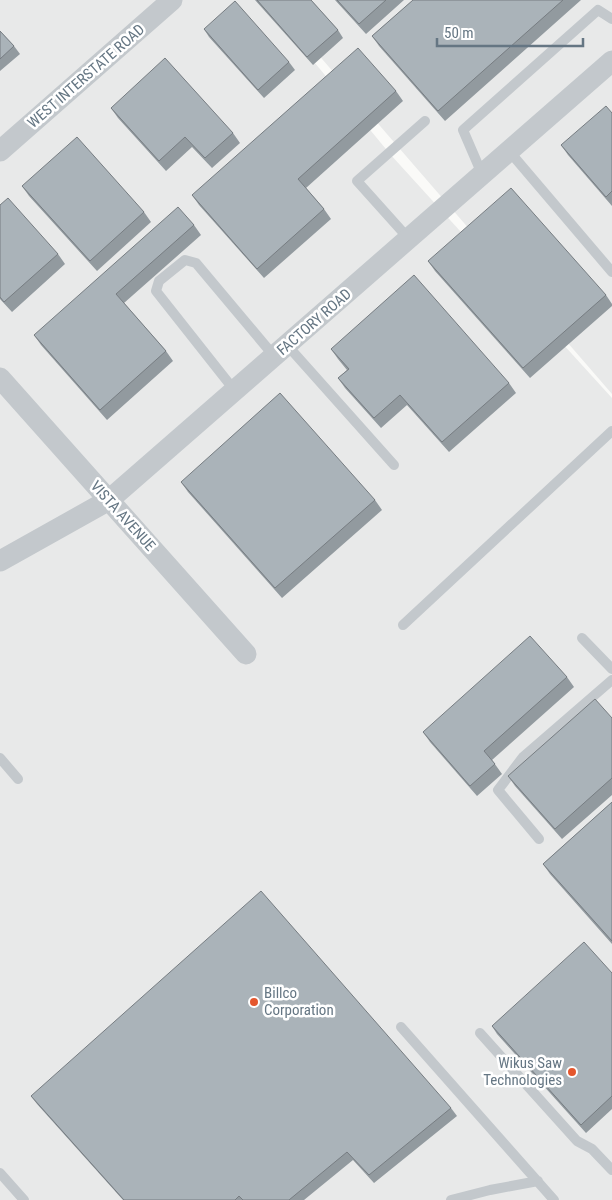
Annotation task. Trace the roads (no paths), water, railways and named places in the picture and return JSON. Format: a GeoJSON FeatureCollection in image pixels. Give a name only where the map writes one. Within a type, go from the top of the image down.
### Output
{"type":"FeatureCollection","features":[{"type":"Feature","properties":{"kind":"street","name":"WEST INTERSTATE ROAD"},"geometry":{"type":"LineString","coordinates":[[0,152],[172,0]]}},
{"type":"Feature","properties":{"kind":"street","name":"FACTORY ROAD"},"geometry":{"type":"LineString","coordinates":[[0,561],[110,500],[612,62]]}},
{"type":"Feature","properties":{"kind":"street","name":"VISTA AVENUE"},"geometry":{"type":"LineString","coordinates":[[0,378],[246,654]]}},
{"type":"Feature","properties":{"kind":"lane"},"geometry":{"type":"LineString","coordinates":[[482,174],[463,130],[598,10],[612,19]]}},
{"type":"Feature","properties":{"kind":"lane"},"geometry":{"type":"LineString","coordinates":[[409,239],[357,181],[425,121]]}},
{"type":"Feature","properties":{"kind":"lane"},"geometry":{"type":"LineString","coordinates":[[509,151],[612,272]]}},
{"type":"Feature","properties":{"kind":"lane"},"geometry":{"type":"LineString","coordinates":[[235,391],[156,291],[159,281],[186,260],[196,263],[394,465]]}},
{"type":"Feature","properties":{"kind":"lane"},"geometry":{"type":"LineString","coordinates":[[402,625],[612,432]]}},
{"type":"Feature","properties":{"kind":"lane"},"geometry":{"type":"LineString","coordinates":[[582,638],[612,669]]}},
{"type":"Feature","properties":{"kind":"lane"},"geometry":{"type":"LineString","coordinates":[[539,838],[498,790],[523,757],[612,680]]}},
{"type":"Feature","properties":{"kind":"lane"},"geometry":{"type":"LineString","coordinates":[[0,758],[18,779]]}},
{"type":"Feature","properties":{"kind":"lane"},"geometry":{"type":"LineString","coordinates":[[401,1027],[554,1200]]}},
{"type":"Feature","properties":{"kind":"lane"},"geometry":{"type":"LineString","coordinates":[[480,1033],[577,1141],[592,1148],[612,1170]]}},
{"type":"Feature","properties":{"kind":"lane"},"geometry":{"type":"LineString","coordinates":[[0,1173],[24,1200]]}},
{"type":"Feature","properties":{"kind":"lane"},"geometry":{"type":"LineString","coordinates":[[451,1200],[538,1181]]}},
{"type":"Feature","properties":{"kind":"place","name":"Billco Corporation"},"geometry":{"type":"Point","coordinates":[254,1002]}},
{"type":"Feature","properties":{"kind":"place","name":"Wikus Saw Technologies"},"geometry":{"type":"Point","coordinates":[572,1072]}}]}
